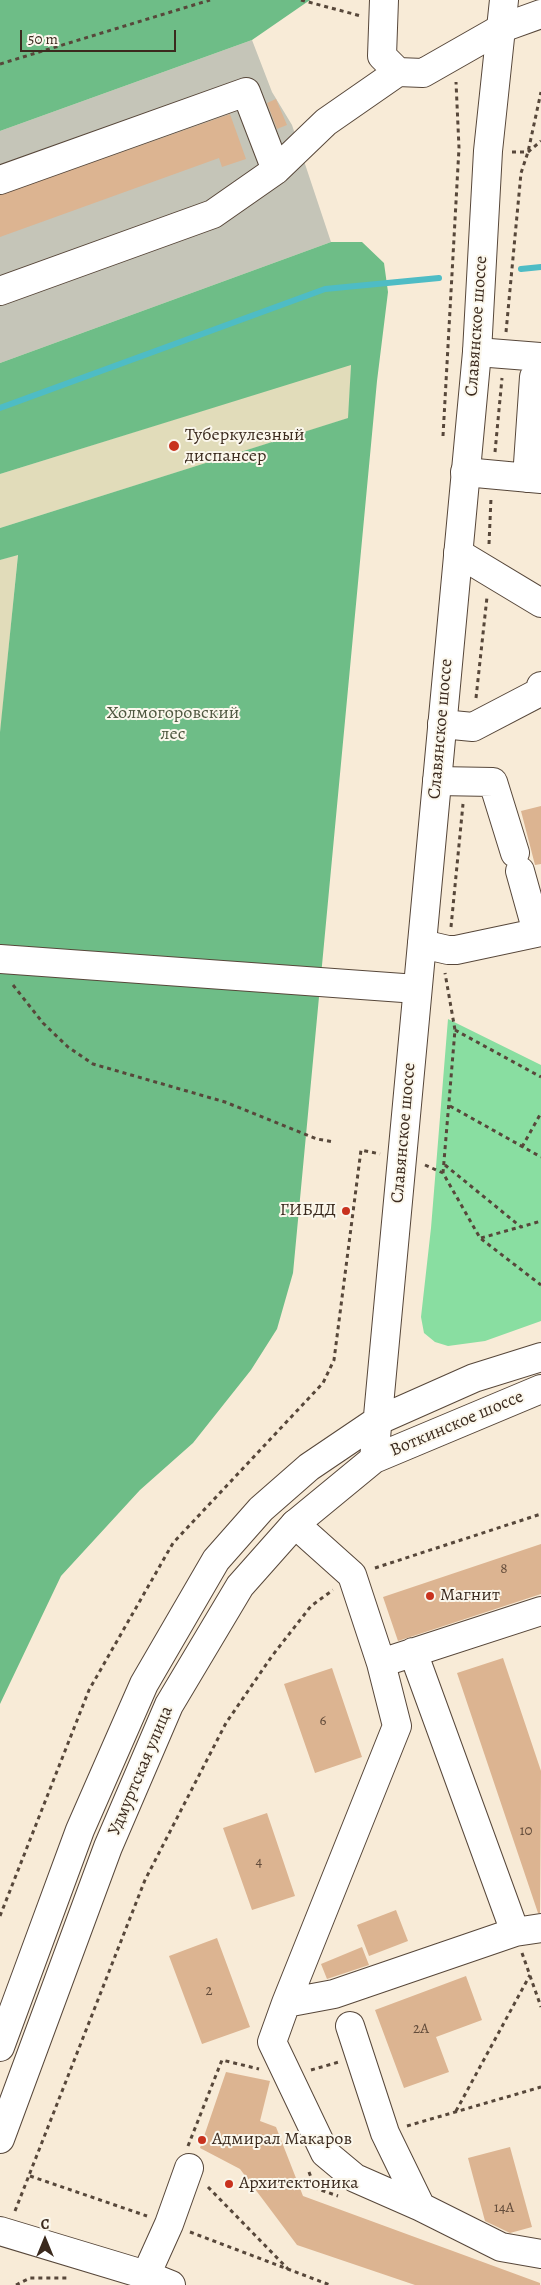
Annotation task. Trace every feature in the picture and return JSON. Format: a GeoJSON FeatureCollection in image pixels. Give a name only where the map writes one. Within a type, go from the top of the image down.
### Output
{"type":"FeatureCollection","features":[{"type":"Feature","properties":{"kind":"main road","name":"Славянское шоссе"},"geometry":{"type":"LineString","coordinates":[[374,1459],[477,352],[488,151],[504,0]]}},
{"type":"Feature","properties":{"kind":"main road"},"geometry":{"type":"LineString","coordinates":[[384,11],[382,56],[398,72]]}},
{"type":"Feature","properties":{"kind":"main road"},"geometry":{"type":"LineString","coordinates":[[0,291],[212,214],[276,170],[326,122],[398,72],[423,73],[455,57],[502,28],[541,14]]}},
{"type":"Feature","properties":{"kind":"main road"},"geometry":{"type":"LineString","coordinates":[[0,180],[246,92],[276,170]]}},
{"type":"Feature","properties":{"kind":"main road"},"geometry":{"type":"LineString","coordinates":[[466,472],[534,478],[538,367],[504,354],[477,352]]}},
{"type":"Feature","properties":{"kind":"main road"},"geometry":{"type":"LineString","coordinates":[[458,553],[541,603]]}},
{"type":"Feature","properties":{"kind":"main road"},"geometry":{"type":"LineString","coordinates":[[442,724],[473,727],[540,692],[541,686]]}},
{"type":"Feature","properties":{"kind":"main road"},"geometry":{"type":"LineString","coordinates":[[422,944],[448,950],[539,932],[493,782],[437,781]]}},
{"type":"Feature","properties":{"kind":"main road"},"geometry":{"type":"LineString","coordinates":[[5,970],[417,989]]}},
{"type":"Feature","properties":{"kind":"main road","name":"Воткинское шоссе"},"geometry":{"type":"LineString","coordinates":[[377,1421],[474,1378],[541,1357]]}},
{"type":"Feature","properties":{"kind":"main road","name":"Воткинское шоссе"},"geometry":{"type":"LineString","coordinates":[[374,1459],[541,1389]]}},
{"type":"Feature","properties":{"kind":"main road","name":"Удмуртская улица"},"geometry":{"type":"LineString","coordinates":[[0,2047],[80,1830],[144,1684],[216,1560],[261,1509],[309,1467],[377,1421]]}},
{"type":"Feature","properties":{"kind":"main road","name":"Удмуртская улица"},"geometry":{"type":"LineString","coordinates":[[2,2129],[108,1847],[169,1705],[240,1586],[295,1524],[374,1459]]}},
{"type":"Feature","properties":{"kind":"main road"},"geometry":{"type":"LineString","coordinates":[[295,1524],[352,1576],[380,1663],[397,1726],[272,2042],[325,2153],[355,2178],[421,2207],[501,2247],[541,2254]]}},
{"type":"Feature","properties":{"kind":"main road"},"geometry":{"type":"LineString","coordinates":[[380,1663],[541,1611]]}},
{"type":"Feature","properties":{"kind":"main road"},"geometry":{"type":"LineString","coordinates":[[286,2003],[334,1994],[528,1930],[413,1652]]}},
{"type":"Feature","properties":{"kind":"main road"},"geometry":{"type":"LineString","coordinates":[[350,2026],[358,2056],[385,2133],[421,2207]]}},
{"type":"Feature","properties":{"kind":"main road"},"geometry":{"type":"LineString","coordinates":[[146,2275],[169,2224],[188,2168]]}},
{"type":"Feature","properties":{"kind":"main road"},"geometry":{"type":"LineString","coordinates":[[0,2231],[146,2275],[171,2285]]}},
{"type":"Feature","properties":{"kind":"path"},"geometry":{"type":"LineString","coordinates":[[0,64],[210,0]]}},
{"type":"Feature","properties":{"kind":"path"},"geometry":{"type":"LineString","coordinates":[[301,0],[384,11]]}},
{"type":"Feature","properties":{"kind":"path"},"geometry":{"type":"LineString","coordinates":[[442,443],[459,148],[455,57]]}},
{"type":"Feature","properties":{"kind":"path"},"geometry":{"type":"LineString","coordinates":[[473,727],[489,572],[493,475],[521,173],[528,152],[541,92]]}},
{"type":"Feature","properties":{"kind":"path"},"geometry":{"type":"LineString","coordinates":[[528,152],[541,141]]}},
{"type":"Feature","properties":{"kind":"path"},"geometry":{"type":"LineString","coordinates":[[443,1173],[455,1030],[445,975],[466,782]]}},
{"type":"Feature","properties":{"kind":"path"},"geometry":{"type":"LineString","coordinates":[[5,970],[43,1023],[68,1047],[93,1064],[225,1102],[317,1139],[334,1142]]}},
{"type":"Feature","properties":{"kind":"path"},"geometry":{"type":"LineString","coordinates":[[455,1030],[541,1077]]}},
{"type":"Feature","properties":{"kind":"path"},"geometry":{"type":"LineString","coordinates":[[450,1106],[541,1157]]}},
{"type":"Feature","properties":{"kind":"path"},"geometry":{"type":"LineString","coordinates":[[522,1147],[541,1112]]}},
{"type":"Feature","properties":{"kind":"path"},"geometry":{"type":"LineString","coordinates":[[0,1916],[89,1690],[173,1543],[323,1383],[334,1360],[361,1150]]}},
{"type":"Feature","properties":{"kind":"path"},"geometry":{"type":"LineString","coordinates":[[424,1164],[443,1173],[480,1238],[541,1285]]}},
{"type":"Feature","properties":{"kind":"path"},"geometry":{"type":"LineString","coordinates":[[445,1165],[521,1227]]}},
{"type":"Feature","properties":{"kind":"path"},"geometry":{"type":"LineString","coordinates":[[480,1238],[541,1221]]}},
{"type":"Feature","properties":{"kind":"path"},"geometry":{"type":"LineString","coordinates":[[30,2176],[145,1880],[226,1723],[272,1656],[311,1606],[352,1576],[541,1514]]}},
{"type":"Feature","properties":{"kind":"path"},"geometry":{"type":"LineString","coordinates":[[528,1930],[530,1975],[541,2007]]}},
{"type":"Feature","properties":{"kind":"path"},"geometry":{"type":"LineString","coordinates":[[456,2112],[530,1975]]}},
{"type":"Feature","properties":{"kind":"path"},"geometry":{"type":"LineString","coordinates":[[288,2269],[188,2168],[188,2147],[222,2060],[288,2077],[358,2056]]}},
{"type":"Feature","properties":{"kind":"path"},"geometry":{"type":"LineString","coordinates":[[385,2133],[541,2087]]}},
{"type":"Feature","properties":{"kind":"path"},"geometry":{"type":"LineString","coordinates":[[16,2285],[30,2278],[72,2278]]}},
{"type":"Feature","properties":{"kind":"shaded area"},"geometry":{"type":"Polygon","coordinates":[[[252,40],[272,92],[292,125],[331,242],[0,363],[0,131],[252,40]]]}},
{"type":"Feature","properties":{"kind":"shaded area","name":"Туберкулезный диспансер"},"geometry":{"type":"Polygon","coordinates":[[[351,364],[349,418],[0,528],[0,474],[351,364]]]}},
{"type":"Feature","properties":{"kind":"shaded area"},"geometry":{"type":"Polygon","coordinates":[[[18,554],[0,735],[0,560],[18,554]]]}},
{"type":"Feature","properties":{"kind":"green space"},"geometry":{"type":"Polygon","coordinates":[[[0,0],[310,0],[252,40],[0,131],[0,0]]]}},
{"type":"Feature","properties":{"kind":"green space","name":"Холмогоровский лес"},"geometry":{"type":"Polygon","coordinates":[[[331,242],[362,242],[384,263],[388,292],[377,381],[293,1273],[277,1329],[251,1370],[193,1443],[140,1490],[61,1576],[0,1704],[0,732],[18,555],[0,560],[0,528],[348,418],[351,365],[0,474],[0,363],[331,242]]]}},
{"type":"Feature","properties":{"kind":"green space"},"geometry":{"type":"Polygon","coordinates":[[[448,1019],[541,1065],[541,1321],[485,1341],[448,1346],[435,1342],[424,1333],[421,1317],[431,1228],[448,1019]]]}},
{"type":"Feature","properties":{"kind":"building"},"geometry":{"type":"Polygon","coordinates":[[[276,99],[287,125],[277,129],[267,103],[276,99]]]}},
{"type":"Feature","properties":{"kind":"building"},"geometry":{"type":"Polygon","coordinates":[[[230,114],[246,159],[222,167],[219,158],[0,237],[0,195],[230,114]]]}},
{"type":"Feature","properties":{"kind":"building"},"geometry":{"type":"Polygon","coordinates":[[[541,806],[541,864],[535,865],[521,811],[541,806]]]}},
{"type":"Feature","properties":{"kind":"building"},"geometry":{"type":"Polygon","coordinates":[[[541,1544],[541,1594],[398,1641],[383,1597],[541,1544]]]}},
{"type":"Feature","properties":{"kind":"building"},"geometry":{"type":"Polygon","coordinates":[[[503,1658],[541,1771],[540,1913],[538,1913],[457,1673],[503,1658]]]}},
{"type":"Feature","properties":{"kind":"building"},"geometry":{"type":"Polygon","coordinates":[[[332,1668],[362,1757],[315,1773],[284,1684],[332,1668]]]}},
{"type":"Feature","properties":{"kind":"building"},"geometry":{"type":"Polygon","coordinates":[[[267,1813],[295,1896],[252,1910],[223,1828],[267,1813]]]}},
{"type":"Feature","properties":{"kind":"building"},"geometry":{"type":"Polygon","coordinates":[[[396,1910],[408,1941],[369,1956],[357,1925],[396,1910]]]}},
{"type":"Feature","properties":{"kind":"building"},"geometry":{"type":"Polygon","coordinates":[[[217,1938],[250,2027],[202,2044],[169,1956],[217,1938]]]}},
{"type":"Feature","properties":{"kind":"building"},"geometry":{"type":"Polygon","coordinates":[[[362,1947],[369,1965],[327,1979],[321,1964],[362,1947]]]}},
{"type":"Feature","properties":{"kind":"building"},"geometry":{"type":"Polygon","coordinates":[[[466,1976],[482,2020],[436,2037],[449,2072],[404,2088],[375,2010],[466,1976]]]}},
{"type":"Feature","properties":{"kind":"building"},"geometry":{"type":"Polygon","coordinates":[[[226,2072],[270,2081],[260,2121],[276,2127],[303,2196],[540,2283],[540,2285],[415,2285],[297,2245],[240,2169],[200,2148],[226,2072]]]}},
{"type":"Feature","properties":{"kind":"building"},"geometry":{"type":"Polygon","coordinates":[[[510,2147],[532,2227],[510,2233],[485,2221],[468,2158],[510,2147]]]}},
{"type":"Feature","properties":{"kind":"waterway"},"geometry":{"type":"LineString","coordinates":[[521,269],[541,267]]}},
{"type":"Feature","properties":{"kind":"waterway"},"geometry":{"type":"LineString","coordinates":[[0,408],[325,289],[439,278]]}},
{"type":"Feature","properties":{"kind":"place","name":"Туберкулезный диспансер"},"geometry":{"type":"Point","coordinates":[174,446]}},
{"type":"Feature","properties":{"kind":"place","name":"ГИБДД"},"geometry":{"type":"Point","coordinates":[346,1211]}},
{"type":"Feature","properties":{"kind":"place","name":"Магнит"},"geometry":{"type":"Point","coordinates":[430,1596]}},
{"type":"Feature","properties":{"kind":"place","name":"Адмирал Макаров"},"geometry":{"type":"Point","coordinates":[202,2140]}},
{"type":"Feature","properties":{"kind":"place","name":"Архитектоника"},"geometry":{"type":"Point","coordinates":[229,2184]}}]}
